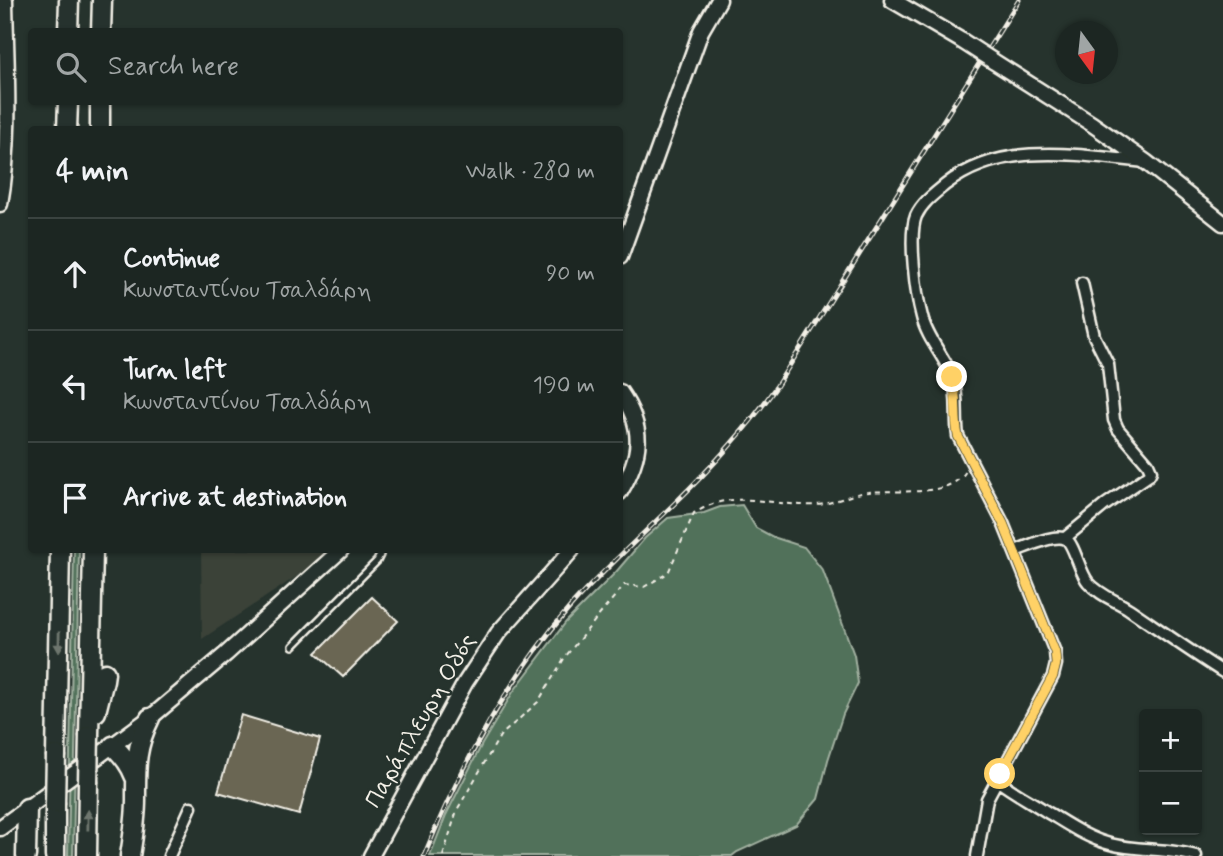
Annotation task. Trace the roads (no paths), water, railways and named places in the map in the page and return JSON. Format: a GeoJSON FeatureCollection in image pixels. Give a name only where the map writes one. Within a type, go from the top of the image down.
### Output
{"type":"FeatureCollection","features":[{"type":"Feature","properties":{"kind":"highway"},"geometry":{"type":"LineString","coordinates":[[68,28],[69,0]]}},
{"type":"Feature","properties":{"kind":"highway"},"geometry":{"type":"LineString","coordinates":[[101,28],[102,0]]}},
{"type":"Feature","properties":{"kind":"highway"},"geometry":{"type":"LineString","coordinates":[[67,126],[68,105]]}},
{"type":"Feature","properties":{"kind":"highway"},"geometry":{"type":"LineString","coordinates":[[100,105],[100,126]]}},
{"type":"Feature","properties":{"kind":"highway"},"geometry":{"type":"LineString","coordinates":[[47,607],[58,553]]}},
{"type":"Feature","properties":{"kind":"highway"},"geometry":{"type":"LineString","coordinates":[[55,856],[59,553]]}},
{"type":"Feature","properties":{"kind":"highway"},"geometry":{"type":"LineString","coordinates":[[88,856],[93,553]]}},
{"type":"Feature","properties":{"kind":"highway"},"geometry":{"type":"LineString","coordinates":[[89,735],[105,673]]}},
{"type":"Feature","properties":{"kind":"highway"},"geometry":{"type":"LineString","coordinates":[[47,718],[57,752]]}},
{"type":"Feature","properties":{"kind":"highway"},"geometry":{"type":"LineString","coordinates":[[131,856],[138,747],[150,718]]}},
{"type":"Feature","properties":{"kind":"highway"},"geometry":{"type":"LineString","coordinates":[[113,746],[124,756],[135,777]]}},
{"type":"Feature","properties":{"kind":"highway"},"geometry":{"type":"LineString","coordinates":[[26,856],[27,808]]}},
{"type":"Feature","properties":{"kind":"main road"},"geometry":{"type":"LineString","coordinates":[[0,204],[6,141],[5,0]]}},
{"type":"Feature","properties":{"kind":"main road"},"geometry":{"type":"LineString","coordinates":[[623,249],[701,31],[719,0]]}},
{"type":"Feature","properties":{"kind":"main road"},"geometry":{"type":"LineString","coordinates":[[892,0],[1092,124],[1146,162],[1223,223]]}},
{"type":"Feature","properties":{"kind":"main road"},"geometry":{"type":"LineString","coordinates":[[623,396],[635,420],[639,446],[635,462],[623,486]]}},
{"type":"Feature","properties":{"kind":"main road"},"geometry":{"type":"LineString","coordinates":[[0,828],[150,718],[226,654],[338,553]]}},
{"type":"Feature","properties":{"kind":"main road","name":"Παράπλευρη Οδός"},"geometry":{"type":"LineString","coordinates":[[370,856],[481,658],[498,633],[569,553]]}},
{"type":"Feature","properties":{"kind":"street"},"geometry":{"type":"LineString","coordinates":[[977,856],[987,799],[1053,676],[1055,652],[1003,523],[958,436],[956,392],[952,377],[922,319],[916,280],[916,217],[932,196],[952,180],[983,163],[1001,158],[1057,154],[1146,162]]}},
{"type":"Feature","properties":{"kind":"street"},"geometry":{"type":"LineString","coordinates":[[1065,538],[1151,471],[1114,420],[1108,364],[1094,336],[1082,284]]}},
{"type":"Feature","properties":{"kind":"street"},"geometry":{"type":"LineString","coordinates":[[1015,551],[1056,537],[1065,538],[1071,543],[1087,582],[1096,590],[1126,607],[1223,673]]}},
{"type":"Feature","properties":{"kind":"street"},"geometry":{"type":"LineString","coordinates":[[996,780],[1071,827],[1110,844],[1180,851],[1196,856]]}},
{"type":"Feature","properties":{"kind":"street"},"geometry":{"type":"LineString","coordinates":[[169,856],[191,807]]}},
{"type":"Feature","properties":{"kind":"lane"},"geometry":{"type":"LineString","coordinates":[[293,646],[377,561],[380,553]]}},
{"type":"Feature","properties":{"kind":"railway"},"geometry":{"type":"LineString","coordinates":[[623,553],[701,477],[765,403],[1019,0]]}},
{"type":"Feature","properties":{"kind":"railway"},"geometry":{"type":"LineString","coordinates":[[424,856],[470,757],[506,693],[548,633],[623,553]]}}]}
